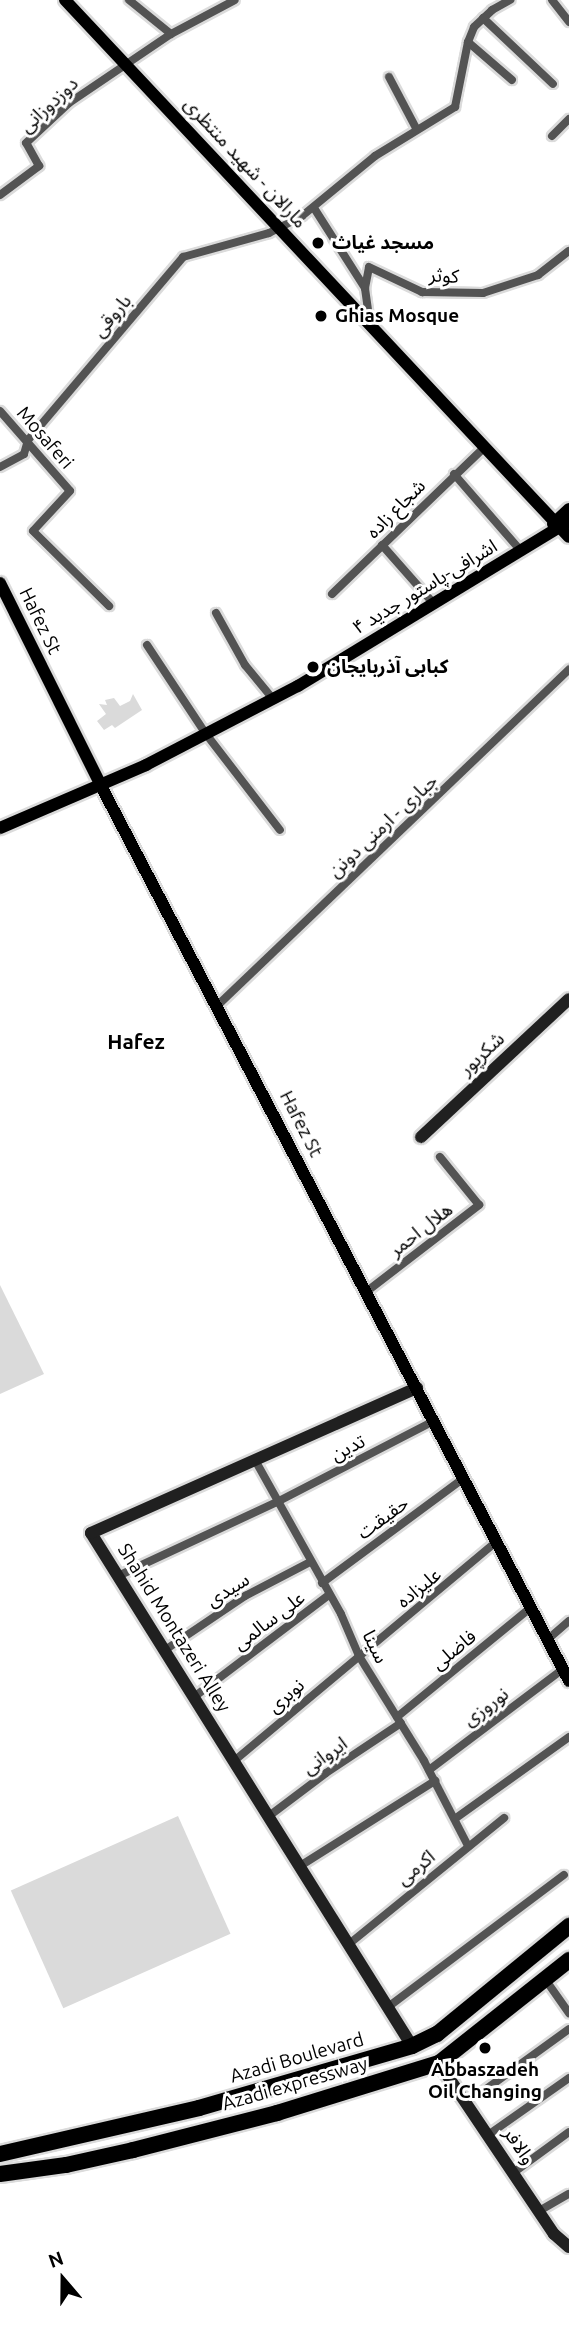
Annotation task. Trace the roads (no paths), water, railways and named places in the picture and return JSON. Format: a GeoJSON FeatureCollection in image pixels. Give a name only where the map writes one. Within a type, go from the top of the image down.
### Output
{"type":"FeatureCollection","features":[{"type":"Feature","properties":{"kind":"highway","name":"Azadi Boulevard"},"geometry":{"type":"LineString","coordinates":[[1,2154],[212,2105],[412,2046],[437,2034],[569,1926]]}},
{"type":"Feature","properties":{"kind":"highway","name":"Azadi expressway"},"geometry":{"type":"LineString","coordinates":[[1,2174],[120,2153],[264,2117],[439,2063],[569,1960]]}},
{"type":"Feature","properties":{"kind":"main road","name":"مارالان - شهید منتظری"},"geometry":{"type":"LineString","coordinates":[[65,0],[120,66],[279,228],[564,527]]}},
{"type":"Feature","properties":{"kind":"main road"},"geometry":{"type":"LineString","coordinates":[[564,527],[569,509]]}},
{"type":"Feature","properties":{"kind":"main road","name":"اشرافی-پاستور جدید ۴"},"geometry":{"type":"LineString","coordinates":[[0,828],[101,786],[273,699],[544,535],[564,527]]}},
{"type":"Feature","properties":{"kind":"main road","name":"Hafez St"},"geometry":{"type":"LineString","coordinates":[[0,583],[101,786],[218,1005],[566,1675]]}},
{"type":"Feature","properties":{"kind":"street"},"geometry":{"type":"LineString","coordinates":[[129,0],[171,34]]}},
{"type":"Feature","properties":{"kind":"street"},"geometry":{"type":"LineString","coordinates":[[120,66],[171,34],[235,0]]}},
{"type":"Feature","properties":{"kind":"street"},"geometry":{"type":"LineString","coordinates":[[510,0],[474,27],[468,43],[512,80]]}},
{"type":"Feature","properties":{"kind":"street"},"geometry":{"type":"LineString","coordinates":[[552,0],[569,22]]}},
{"type":"Feature","properties":{"kind":"street"},"geometry":{"type":"LineString","coordinates":[[483,18],[553,84]]}},
{"type":"Feature","properties":{"kind":"street","name":"باروقی"},"geometry":{"type":"LineString","coordinates":[[0,467],[24,454],[28,440],[183,257],[279,228],[314,208],[374,156],[416,128],[455,107],[468,43]]}},
{"type":"Feature","properties":{"kind":"street","name":"دوزدوزانی"},"geometry":{"type":"LineString","coordinates":[[0,195],[39,166],[26,143],[69,103],[120,66]]}},
{"type":"Feature","properties":{"kind":"street"},"geometry":{"type":"LineString","coordinates":[[389,77],[416,128]]}},
{"type":"Feature","properties":{"kind":"street"},"geometry":{"type":"LineString","coordinates":[[552,136],[569,120]]}},
{"type":"Feature","properties":{"kind":"street"},"geometry":{"type":"LineString","coordinates":[[314,208],[365,288],[371,326]]}},
{"type":"Feature","properties":{"kind":"street","name":"کوثر"},"geometry":{"type":"LineString","coordinates":[[365,288],[369,267],[422,292],[483,293],[538,275],[569,251]]}},
{"type":"Feature","properties":{"kind":"street","name":"Mosaferi"},"geometry":{"type":"LineString","coordinates":[[0,411],[70,491],[33,531],[109,606]]}},
{"type":"Feature","properties":{"kind":"street","name":"شجاع زاده"},"geometry":{"type":"LineString","coordinates":[[331,594],[485,447]]}},
{"type":"Feature","properties":{"kind":"street"},"geometry":{"type":"LineString","coordinates":[[454,474],[520,551]]}},
{"type":"Feature","properties":{"kind":"street"},"geometry":{"type":"LineString","coordinates":[[382,545],[434,604]]}},
{"type":"Feature","properties":{"kind":"street"},"geometry":{"type":"LineString","coordinates":[[216,612],[245,665],[273,699]]}},
{"type":"Feature","properties":{"kind":"street"},"geometry":{"type":"LineString","coordinates":[[147,645],[206,734],[279,830]]}},
{"type":"Feature","properties":{"kind":"street","name":"جباری - ارمنی دونن"},"geometry":{"type":"LineString","coordinates":[[218,1005],[569,669]]}},
{"type":"Feature","properties":{"kind":"street","name":"شکرپور"},"geometry":{"type":"LineString","coordinates":[[421,1136],[569,999]]}},
{"type":"Feature","properties":{"kind":"street","name":"هلال احمر"},"geometry":{"type":"LineString","coordinates":[[366,1292],[479,1205],[440,1157]]}},
{"type":"Feature","properties":{"kind":"street","name":"Shahid Montazeri Alley"},"geometry":{"type":"LineString","coordinates":[[412,2046],[91,1532],[417,1388]]}},
{"type":"Feature","properties":{"kind":"street","name":"تدین"},"geometry":{"type":"LineString","coordinates":[[277,1502],[434,1421]]}},
{"type":"Feature","properties":{"kind":"street","name":"سینا"},"geometry":{"type":"LineString","coordinates":[[255,1460],[341,1614],[359,1656],[435,1780],[468,1846]]}},
{"type":"Feature","properties":{"kind":"street","name":"حقیقت"},"geometry":{"type":"LineString","coordinates":[[322,1583],[464,1478]]}},
{"type":"Feature","properties":{"kind":"street"},"geometry":{"type":"LineString","coordinates":[[118,1576],[277,1502]]}},
{"type":"Feature","properties":{"kind":"street","name":"علیزاده"},"geometry":{"type":"LineString","coordinates":[[359,1656],[496,1542]]}},
{"type":"Feature","properties":{"kind":"street","name":"سیدی"},"geometry":{"type":"LineString","coordinates":[[165,1650],[245,1596],[310,1562]]}},
{"type":"Feature","properties":{"kind":"street","name":"علی سالمی"},"geometry":{"type":"LineString","coordinates":[[194,1697],[329,1595]]}},
{"type":"Feature","properties":{"kind":"street","name":"فاضلی"},"geometry":{"type":"LineString","coordinates":[[399,1720],[530,1608]]}},
{"type":"Feature","properties":{"kind":"street"},"geometry":{"type":"LineString","coordinates":[[547,1640],[569,1621]]}},
{"type":"Feature","properties":{"kind":"street","name":"نوبری"},"geometry":{"type":"LineString","coordinates":[[234,1761],[359,1656]]}},
{"type":"Feature","properties":{"kind":"street","name":"نوروزی"},"geometry":{"type":"LineString","coordinates":[[429,1770],[566,1675]]}},
{"type":"Feature","properties":{"kind":"street","name":"ایروانی"},"geometry":{"type":"LineString","coordinates":[[269,1816],[399,1720]]}},
{"type":"Feature","properties":{"kind":"street"},"geometry":{"type":"LineString","coordinates":[[456,1818],[569,1737]]}},
{"type":"Feature","properties":{"kind":"street"},"geometry":{"type":"LineString","coordinates":[[300,1866],[435,1780]]}},
{"type":"Feature","properties":{"kind":"street","name":"اکرمی"},"geometry":{"type":"LineString","coordinates":[[349,1944],[504,1818]]}},
{"type":"Feature","properties":{"kind":"street"},"geometry":{"type":"LineString","coordinates":[[388,2007],[564,1875]]}},
{"type":"Feature","properties":{"kind":"street"},"geometry":{"type":"LineString","coordinates":[[545,1979],[569,2013]]}},
{"type":"Feature","properties":{"kind":"street"},"geometry":{"type":"LineString","coordinates":[[482,2092],[569,2029]]}},
{"type":"Feature","properties":{"kind":"street","name":"والافر"},"geometry":{"type":"LineString","coordinates":[[439,2063],[554,2234],[569,2247]]}},
{"type":"Feature","properties":{"kind":"street"},"geometry":{"type":"LineString","coordinates":[[488,2135],[569,2078]]}},
{"type":"Feature","properties":{"kind":"street"},"geometry":{"type":"LineString","coordinates":[[513,2173],[569,2132]]}},
{"type":"Feature","properties":{"kind":"street"},"geometry":{"type":"LineString","coordinates":[[539,2211],[569,2194]]}},
{"type":"Feature","properties":{"kind":"place","name":"مسجد غیاث"},"geometry":{"type":"Point","coordinates":[318,243]}},
{"type":"Feature","properties":{"kind":"place","name":"Ghias Mosque"},"geometry":{"type":"Point","coordinates":[321,316]}},
{"type":"Feature","properties":{"kind":"place","name":"کبابی آذربایجان"},"geometry":{"type":"Point","coordinates":[313,667]}},
{"type":"Feature","properties":{"kind":"place","name":"Abbaszadeh Oil Changing"},"geometry":{"type":"Point","coordinates":[485,2048]}},
{"type":"Feature","properties":{"kind":"district","name":"Hafez"},"geometry":{"type":"Point","coordinates":[136,1041]}}]}
